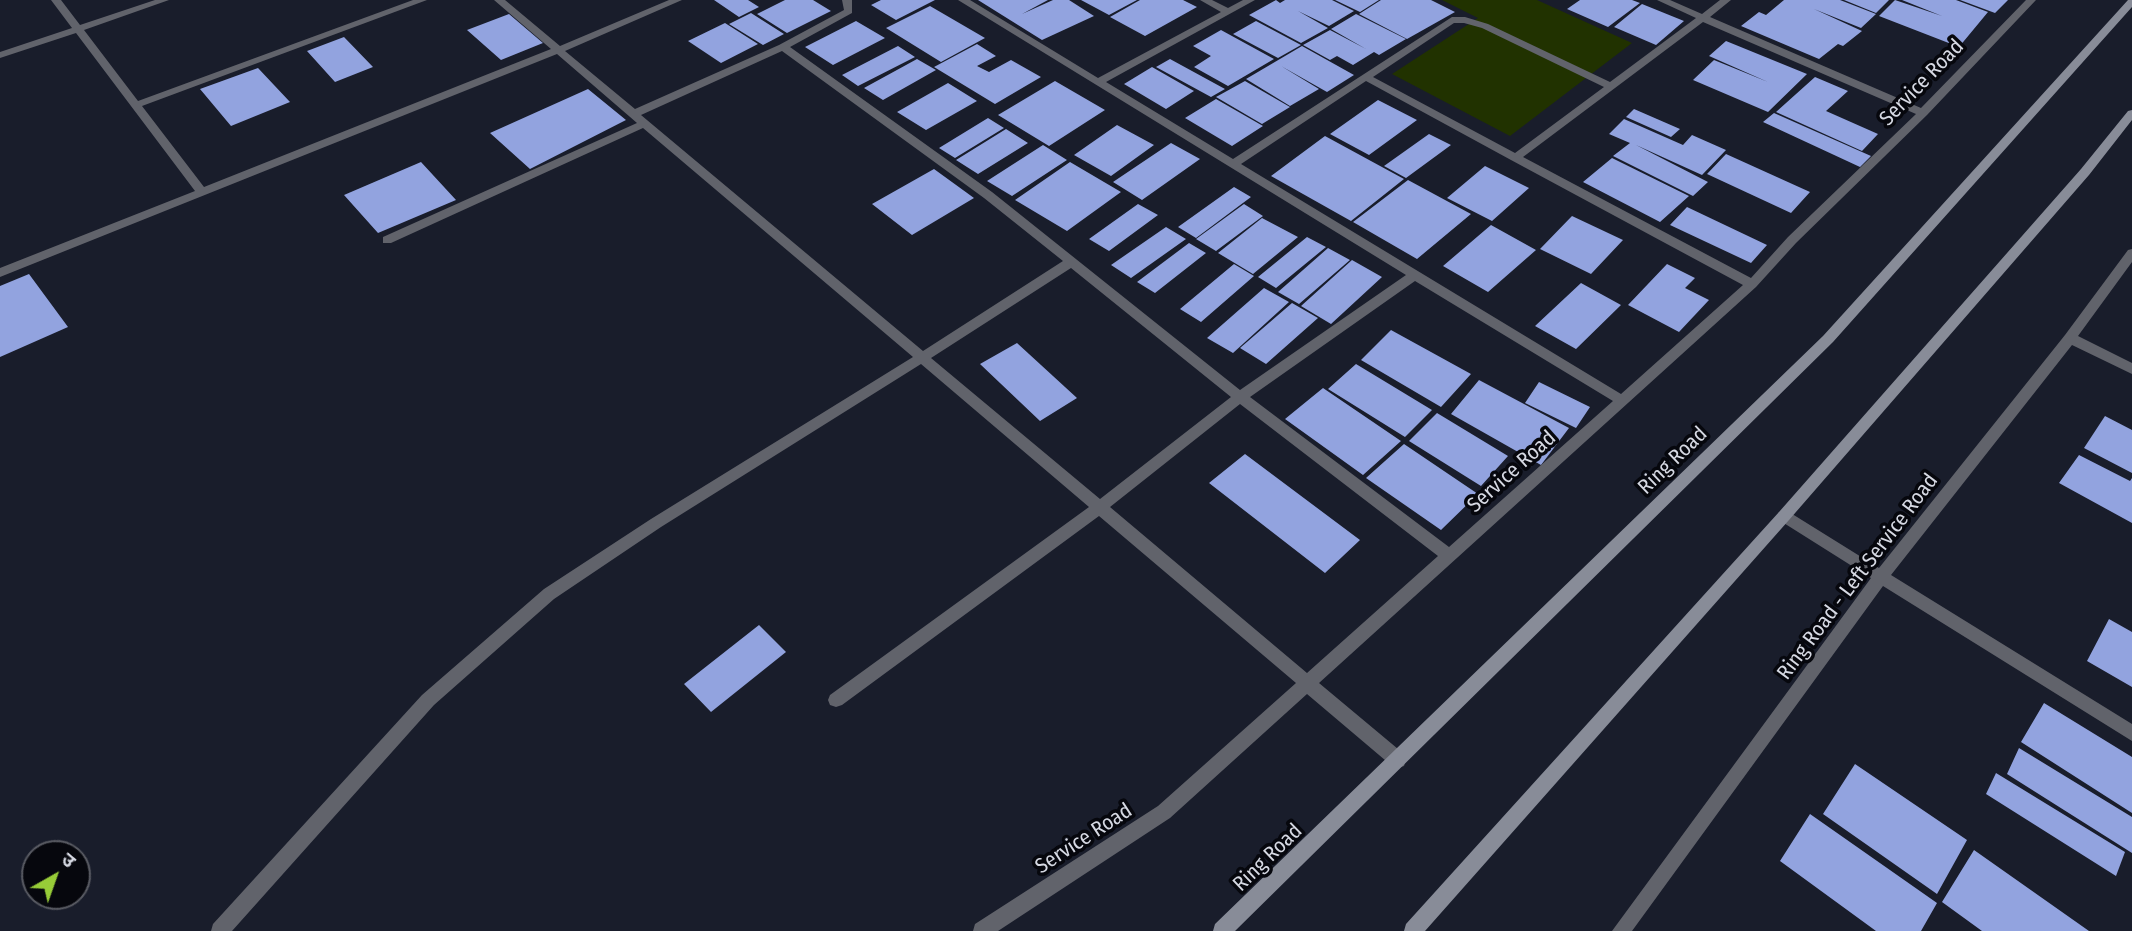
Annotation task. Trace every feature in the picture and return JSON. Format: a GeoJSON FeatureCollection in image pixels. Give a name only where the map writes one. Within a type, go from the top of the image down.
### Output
{"type":"FeatureCollection","features":[{"type":"Feature","properties":{"kind":"main road","name":"Ring Road"},"geometry":{"type":"LineString","coordinates":[[1222,931],[1828,339],[2132,1]]}},
{"type":"Feature","properties":{"kind":"main road"},"geometry":{"type":"LineString","coordinates":[[1413,931],[1784,516],[2085,172],[2132,113]]}},
{"type":"Feature","properties":{"kind":"street"},"geometry":{"type":"LineString","coordinates":[[56,0],[201,191]]}},
{"type":"Feature","properties":{"kind":"street"},"geometry":{"type":"LineString","coordinates":[[0,55],[164,0]]}},
{"type":"Feature","properties":{"kind":"street"},"geometry":{"type":"LineString","coordinates":[[136,106],[422,0]]}},
{"type":"Feature","properties":{"kind":"street"},"geometry":{"type":"LineString","coordinates":[[499,0],[1398,760]]}},
{"type":"Feature","properties":{"kind":"street"},"geometry":{"type":"LineString","coordinates":[[0,273],[559,50],[677,0]]}},
{"type":"Feature","properties":{"kind":"street"},"geometry":{"type":"LineString","coordinates":[[387,240],[783,47],[849,11],[847,0]]}},
{"type":"Feature","properties":{"kind":"street"},"geometry":{"type":"LineString","coordinates":[[963,0],[1623,401]]}},
{"type":"Feature","properties":{"kind":"street"},"geometry":{"type":"LineString","coordinates":[[1205,0],[1228,12]]}},
{"type":"Feature","properties":{"kind":"street"},"geometry":{"type":"LineString","coordinates":[[1098,82],[1250,0]]}},
{"type":"Feature","properties":{"kind":"street"},"geometry":{"type":"LineString","coordinates":[[1662,0],[1923,113]]}},
{"type":"Feature","properties":{"kind":"street"},"geometry":{"type":"LineString","coordinates":[[1515,158],[1726,0]]}},
{"type":"Feature","properties":{"kind":"street","name":"Service Road"},"geometry":{"type":"LineString","coordinates":[[982,931],[1164,811],[1752,284],[1793,240],[1923,113],[2031,0]]}},
{"type":"Feature","properties":{"kind":"street"},"geometry":{"type":"LineString","coordinates":[[1233,164],[1452,20],[1465,20],[1485,26],[1611,86]]}},
{"type":"Feature","properties":{"kind":"street"},"geometry":{"type":"LineString","coordinates":[[783,47],[988,195],[1240,397],[1449,556]]}},
{"type":"Feature","properties":{"kind":"street"},"geometry":{"type":"LineString","coordinates":[[1365,77],[1752,284]]}},
{"type":"Feature","properties":{"kind":"street","name":"Ring Road - Left Service Road"},"geometry":{"type":"LineString","coordinates":[[1621,931],[1881,578],[2070,338],[2132,253]]}},
{"type":"Feature","properties":{"kind":"street"},"geometry":{"type":"LineString","coordinates":[[220,931],[428,700],[549,594],[656,523],[1071,262]]}},
{"type":"Feature","properties":{"kind":"street"},"geometry":{"type":"LineString","coordinates":[[836,700],[1100,507],[1240,397],[1415,275]]}},
{"type":"Feature","properties":{"kind":"street"},"geometry":{"type":"LineString","coordinates":[[2070,338],[2132,369]]}},
{"type":"Feature","properties":{"kind":"street"},"geometry":{"type":"LineString","coordinates":[[1784,516],[2132,733]]}},
{"type":"Feature","properties":{"kind":"green space"},"geometry":{"type":"Polygon","coordinates":[[[1442,0],[1537,0],[1632,43],[1510,136],[1392,74],[1478,18],[1442,0]]]}},
{"type":"Feature","properties":{"kind":"building"},"geometry":{"type":"Polygon","coordinates":[[[714,0],[748,0],[759,7],[739,17],[714,0]]]}},
{"type":"Feature","properties":{"kind":"building"},"geometry":{"type":"Polygon","coordinates":[[[785,0],[813,0],[831,11],[787,33],[757,14],[785,0]]]}},
{"type":"Feature","properties":{"kind":"building"},"geometry":{"type":"Polygon","coordinates":[[[881,0],[935,0],[896,20],[871,5],[881,0]]]}},
{"type":"Feature","properties":{"kind":"building"},"geometry":{"type":"Polygon","coordinates":[[[978,0],[1048,0],[1022,14],[1053,0],[1069,0],[1094,16],[1042,40],[978,0]]]}},
{"type":"Feature","properties":{"kind":"building"},"geometry":{"type":"Polygon","coordinates":[[[1081,0],[1137,0],[1109,15],[1081,0]]]}},
{"type":"Feature","properties":{"kind":"building"},"geometry":{"type":"Polygon","coordinates":[[[1140,0],[1183,0],[1197,7],[1145,36],[1110,17],[1140,0]]]}},
{"type":"Feature","properties":{"kind":"building"},"geometry":{"type":"Polygon","coordinates":[[[1276,0],[1280,3],[1285,0],[1332,0],[1354,11],[1329,26],[1298,11],[1328,28],[1301,43],[1249,15],[1276,0]]]}},
{"type":"Feature","properties":{"kind":"building"},"geometry":{"type":"Polygon","coordinates":[[[1335,0],[1379,0],[1360,12],[1335,0]]]}},
{"type":"Feature","properties":{"kind":"building"},"geometry":{"type":"Polygon","coordinates":[[[1381,0],[1431,0],[1455,12],[1407,39],[1359,14],[1381,0]]]}},
{"type":"Feature","properties":{"kind":"building"},"geometry":{"type":"Polygon","coordinates":[[[1580,0],[1632,0],[1640,3],[1608,27],[1567,9],[1580,0]]]}},
{"type":"Feature","properties":{"kind":"building"},"geometry":{"type":"Polygon","coordinates":[[[1784,0],[1840,0],[1876,14],[1861,28],[1814,9],[1862,31],[1843,46],[1838,44],[1819,59],[1741,26],[1759,12],[1766,15],[1784,0]]]}},
{"type":"Feature","properties":{"kind":"building"},"geometry":{"type":"Polygon","coordinates":[[[1844,0],[1889,0],[1876,13],[1844,0]]]}},
{"type":"Feature","properties":{"kind":"building"},"geometry":{"type":"Polygon","coordinates":[[[1895,0],[1942,16],[1902,0],[1956,0],[1988,12],[1959,47],[1879,16],[1895,0]]]}},
{"type":"Feature","properties":{"kind":"building"},"geometry":{"type":"Polygon","coordinates":[[[1960,0],[2008,0],[1995,13],[1960,0]]]}},
{"type":"Feature","properties":{"kind":"building"},"geometry":{"type":"Polygon","coordinates":[[[1642,4],[1684,21],[1656,45],[1614,27],[1642,4]]]}},
{"type":"Feature","properties":{"kind":"building"},"geometry":{"type":"Polygon","coordinates":[[[930,6],[985,38],[941,62],[886,28],[930,6]]]}},
{"type":"Feature","properties":{"kind":"building"},"geometry":{"type":"Polygon","coordinates":[[[751,13],[784,34],[763,45],[729,24],[751,13]]]}},
{"type":"Feature","properties":{"kind":"building"},"geometry":{"type":"Polygon","coordinates":[[[509,14],[543,43],[501,60],[467,30],[509,14]]]}},
{"type":"Feature","properties":{"kind":"building"},"geometry":{"type":"Polygon","coordinates":[[[1356,14],[1406,39],[1379,55],[1374,52],[1353,65],[1337,56],[1330,60],[1303,45],[1330,30],[1366,49],[1331,29],[1356,14]]]}},
{"type":"Feature","properties":{"kind":"building"},"geometry":{"type":"Polygon","coordinates":[[[856,21],[885,38],[833,65],[805,47],[856,21]]]}},
{"type":"Feature","properties":{"kind":"building"},"geometry":{"type":"Polygon","coordinates":[[[1256,21],[1301,45],[1278,58],[1233,34],[1256,21]]]}},
{"type":"Feature","properties":{"kind":"building"},"geometry":{"type":"Polygon","coordinates":[[[725,23],[758,44],[721,63],[688,41],[725,23]]]}},
{"type":"Feature","properties":{"kind":"building"},"geometry":{"type":"Polygon","coordinates":[[[1221,30],[1274,59],[1228,86],[1194,67],[1211,56],[1193,46],[1221,30]]]}},
{"type":"Feature","properties":{"kind":"building"},"geometry":{"type":"Polygon","coordinates":[[[344,37],[373,67],[335,82],[307,51],[344,37]]]}},
{"type":"Feature","properties":{"kind":"building"},"geometry":{"type":"Polygon","coordinates":[[[1726,41],[1807,74],[1768,112],[1693,80],[1714,60],[1768,82],[1709,56],[1726,41]]]}},
{"type":"Feature","properties":{"kind":"building"},"geometry":{"type":"Polygon","coordinates":[[[977,44],[996,56],[977,66],[989,72],[1011,60],[1041,77],[995,104],[934,67],[977,44]]]}},
{"type":"Feature","properties":{"kind":"building"},"geometry":{"type":"Polygon","coordinates":[[[898,46],[915,57],[858,86],[842,75],[898,46]]]}},
{"type":"Feature","properties":{"kind":"building"},"geometry":{"type":"Polygon","coordinates":[[[1302,46],[1354,75],[1327,92],[1281,66],[1319,89],[1290,106],[1246,79],[1302,46]]]}},
{"type":"Feature","properties":{"kind":"building"},"geometry":{"type":"Polygon","coordinates":[[[917,59],[936,70],[883,100],[864,88],[917,59]]]}},
{"type":"Feature","properties":{"kind":"building"},"geometry":{"type":"Polygon","coordinates":[[[1170,59],[1225,89],[1211,97],[1156,67],[1170,59]]]}},
{"type":"Feature","properties":{"kind":"building"},"geometry":{"type":"Polygon","coordinates":[[[1152,67],[1194,91],[1166,109],[1124,84],[1152,67]]]}},
{"type":"Feature","properties":{"kind":"building"},"geometry":{"type":"Polygon","coordinates":[[[258,68],[290,102],[231,126],[200,89],[258,68]]]}},
{"type":"Feature","properties":{"kind":"building"},"geometry":{"type":"Polygon","coordinates":[[[1815,77],[1848,91],[1826,111],[1878,134],[1862,151],[1776,112],[1815,77]]]}},
{"type":"Feature","properties":{"kind":"building"},"geometry":{"type":"Polygon","coordinates":[[[1055,81],[1105,110],[1049,146],[998,115],[1055,81]]]}},
{"type":"Feature","properties":{"kind":"building"},"geometry":{"type":"Polygon","coordinates":[[[1245,81],[1290,107],[1262,124],[1216,97],[1245,81]]]}},
{"type":"Feature","properties":{"kind":"building"},"geometry":{"type":"Polygon","coordinates":[[[948,83],[977,101],[926,130],[897,112],[948,83]]]}},
{"type":"Feature","properties":{"kind":"building"},"geometry":{"type":"Polygon","coordinates":[[[588,89],[626,120],[530,169],[490,133],[588,89]]]}},
{"type":"Feature","properties":{"kind":"building"},"geometry":{"type":"Polygon","coordinates":[[[1216,99],[1263,126],[1232,146],[1185,118],[1216,99]]]}},
{"type":"Feature","properties":{"kind":"building"},"geometry":{"type":"Polygon","coordinates":[[[1378,100],[1417,120],[1369,155],[1330,134],[1378,100]]]}},
{"type":"Feature","properties":{"kind":"building"},"geometry":{"type":"Polygon","coordinates":[[[1634,109],[1680,129],[1671,137],[1626,117],[1634,109]]]}},
{"type":"Feature","properties":{"kind":"building"},"geometry":{"type":"Polygon","coordinates":[[[1774,113],[1871,156],[1860,167],[1763,122],[1774,113]]]}},
{"type":"Feature","properties":{"kind":"building"},"geometry":{"type":"Polygon","coordinates":[[[988,118],[1004,128],[955,158],[939,148],[988,118]]]}},
{"type":"Feature","properties":{"kind":"building"},"geometry":{"type":"Polygon","coordinates":[[[1624,119],[1683,145],[1692,135],[1726,150],[1702,175],[1636,145],[1708,182],[1693,196],[1613,156],[1630,143],[1609,134],[1624,119]]]}},
{"type":"Feature","properties":{"kind":"building"},"geometry":{"type":"Polygon","coordinates":[[[1117,125],[1154,145],[1111,176],[1074,155],[1117,125]]]}},
{"type":"Feature","properties":{"kind":"building"},"geometry":{"type":"Polygon","coordinates":[[[1006,129],[1028,143],[978,174],[956,160],[1006,129]]]}},
{"type":"Feature","properties":{"kind":"building"},"geometry":{"type":"Polygon","coordinates":[[[1429,134],[1451,145],[1406,178],[1384,166],[1429,134]]]}},
{"type":"Feature","properties":{"kind":"building"},"geometry":{"type":"Polygon","coordinates":[[[1325,136],[1404,179],[1351,221],[1271,176],[1325,136]]]}},
{"type":"Feature","properties":{"kind":"building"},"geometry":{"type":"Polygon","coordinates":[[[1171,143],[1200,159],[1142,200],[1113,182],[1171,143]]]}},
{"type":"Feature","properties":{"kind":"building"},"geometry":{"type":"Polygon","coordinates":[[[1043,145],[1067,160],[1012,196],[987,181],[1043,145]]]}},
{"type":"Feature","properties":{"kind":"building"},"geometry":{"type":"Polygon","coordinates":[[[1726,154],[1810,192],[1791,213],[1707,174],[1726,154]]]}},
{"type":"Feature","properties":{"kind":"building"},"geometry":{"type":"Polygon","coordinates":[[[1612,158],[1689,196],[1660,222],[1583,182],[1612,158]]]}},
{"type":"Feature","properties":{"kind":"building"},"geometry":{"type":"Polygon","coordinates":[[[421,162],[456,200],[378,233],[344,195],[421,162]]]}},
{"type":"Feature","properties":{"kind":"building"},"geometry":{"type":"Polygon","coordinates":[[[1070,162],[1121,192],[1067,231],[1015,200],[1070,162]]]}},
{"type":"Feature","properties":{"kind":"building"},"geometry":{"type":"Polygon","coordinates":[[[1485,166],[1529,188],[1492,221],[1447,198],[1485,166]]]}},
{"type":"Feature","properties":{"kind":"building"},"geometry":{"type":"Polygon","coordinates":[[[934,169],[974,198],[912,235],[872,204],[934,169]]]}},
{"type":"Feature","properties":{"kind":"building"},"geometry":{"type":"Polygon","coordinates":[[[1408,180],[1471,214],[1417,259],[1353,222],[1408,180]]]}},
{"type":"Feature","properties":{"kind":"building"},"geometry":{"type":"Polygon","coordinates":[[[1234,187],[1251,197],[1196,238],[1178,227],[1234,187]]]}},
{"type":"Feature","properties":{"kind":"building"},"geometry":{"type":"Polygon","coordinates":[[[1138,204],[1158,215],[1109,251],[1089,239],[1138,204]]]}},
{"type":"Feature","properties":{"kind":"building"},"geometry":{"type":"Polygon","coordinates":[[[1244,204],[1263,216],[1216,251],[1196,239],[1244,204]]]}},
{"type":"Feature","properties":{"kind":"building"},"geometry":{"type":"Polygon","coordinates":[[[1687,207],[1767,245],[1751,263],[1670,225],[1687,207]]]}},
{"type":"Feature","properties":{"kind":"building"},"geometry":{"type":"Polygon","coordinates":[[[1572,216],[1623,240],[1591,274],[1540,249],[1572,216]]]}},
{"type":"Feature","properties":{"kind":"building"},"geometry":{"type":"Polygon","coordinates":[[[1262,218],[1298,237],[1253,274],[1218,253],[1262,218]]]}},
{"type":"Feature","properties":{"kind":"building"},"geometry":{"type":"Polygon","coordinates":[[[1491,225],[1536,250],[1488,292],[1443,266],[1491,225]]]}},
{"type":"Feature","properties":{"kind":"building"},"geometry":{"type":"Polygon","coordinates":[[[1166,227],[1186,239],[1131,278],[1111,265],[1166,227]]]}},
{"type":"Feature","properties":{"kind":"building"},"geometry":{"type":"Polygon","coordinates":[[[1307,237],[1326,247],[1276,288],[1258,277],[1307,237]]]}},
{"type":"Feature","properties":{"kind":"building"},"geometry":{"type":"Polygon","coordinates":[[[1189,243],[1206,253],[1155,293],[1137,282],[1189,243]]]}},
{"type":"Feature","properties":{"kind":"building"},"geometry":{"type":"Polygon","coordinates":[[[1328,248],[1350,260],[1299,304],[1278,292],[1328,248]]]}},
{"type":"Feature","properties":{"kind":"building"},"geometry":{"type":"Polygon","coordinates":[[[1352,260],[1382,277],[1331,324],[1301,306],[1352,260]]]}},
{"type":"Feature","properties":{"kind":"building"},"geometry":{"type":"Polygon","coordinates":[[[1234,264],[1254,276],[1201,322],[1180,309],[1234,264]]]}},
{"type":"Feature","properties":{"kind":"building"},"geometry":{"type":"Polygon","coordinates":[[[1667,264],[1695,278],[1685,288],[1709,300],[1679,332],[1628,305],[1667,264]]]}},
{"type":"Feature","properties":{"kind":"building"},"geometry":{"type":"Polygon","coordinates":[[[29,274],[68,327],[0,357],[0,286],[29,274]]]}},
{"type":"Feature","properties":{"kind":"building"},"geometry":{"type":"Polygon","coordinates":[[[1581,283],[1621,305],[1576,349],[1535,326],[1581,283]]]}},
{"type":"Feature","properties":{"kind":"building"},"geometry":{"type":"Polygon","coordinates":[[[1264,288],[1289,302],[1233,353],[1207,338],[1264,288]]]}},
{"type":"Feature","properties":{"kind":"building"},"geometry":{"type":"Polygon","coordinates":[[[1292,303],[1318,318],[1266,364],[1240,348],[1292,303]]]}},
{"type":"Feature","properties":{"kind":"building"},"geometry":{"type":"Polygon","coordinates":[[[1391,330],[1471,374],[1441,407],[1361,360],[1391,330]]]}},
{"type":"Feature","properties":{"kind":"building"},"geometry":{"type":"Polygon","coordinates":[[[1017,343],[1077,398],[1040,421],[980,364],[1017,343]]]}},
{"type":"Feature","properties":{"kind":"building"},"geometry":{"type":"Polygon","coordinates":[[[1356,364],[1432,410],[1405,437],[1328,389],[1356,364]]]}},
{"type":"Feature","properties":{"kind":"building"},"geometry":{"type":"Polygon","coordinates":[[[1479,380],[1569,428],[1541,465],[1451,414],[1479,380]]]}},
{"type":"Feature","properties":{"kind":"building"},"geometry":{"type":"Polygon","coordinates":[[[1539,382],[1590,407],[1576,428],[1525,403],[1539,382]]]}},
{"type":"Feature","properties":{"kind":"building"},"geometry":{"type":"Polygon","coordinates":[[[1323,388],[1401,441],[1363,475],[1285,419],[1323,388]]]}},
{"type":"Feature","properties":{"kind":"building"},"geometry":{"type":"Polygon","coordinates":[[[1437,413],[1508,456],[1481,486],[1409,441],[1437,413]]]}},
{"type":"Feature","properties":{"kind":"building"},"geometry":{"type":"Polygon","coordinates":[[[2105,416],[2132,430],[2132,473],[2084,448],[2105,416]]]}},
{"type":"Feature","properties":{"kind":"building"},"geometry":{"type":"Polygon","coordinates":[[[1404,444],[1478,494],[1441,530],[1366,478],[1404,444]]]}},
{"type":"Feature","properties":{"kind":"building"},"geometry":{"type":"Polygon","coordinates":[[[1245,454],[1360,540],[1325,573],[1209,483],[1245,454]]]}},
{"type":"Feature","properties":{"kind":"building"},"geometry":{"type":"Polygon","coordinates":[[[2079,455],[2130,481],[2132,478],[2132,523],[2059,483],[2079,455]]]}},
{"type":"Feature","properties":{"kind":"building"},"geometry":{"type":"Polygon","coordinates":[[[2109,619],[2132,632],[2132,687],[2087,661],[2109,619]]]}},
{"type":"Feature","properties":{"kind":"building"},"geometry":{"type":"Polygon","coordinates":[[[759,625],[786,652],[711,712],[684,684],[759,625]]]}},
{"type":"Feature","properties":{"kind":"building"},"geometry":{"type":"Polygon","coordinates":[[[2044,703],[2132,757],[2132,813],[2021,742],[2044,703]]]}},
{"type":"Feature","properties":{"kind":"building"},"geometry":{"type":"Polygon","coordinates":[[[2019,748],[2132,817],[2132,853],[2007,774],[2019,748]]]}},
{"type":"Feature","properties":{"kind":"building"},"geometry":{"type":"Polygon","coordinates":[[[1855,764],[1967,840],[1937,894],[1823,814],[1855,764]]]}},
{"type":"Feature","properties":{"kind":"building"},"geometry":{"type":"Polygon","coordinates":[[[1996,773],[2125,852],[2116,876],[1986,794],[1996,773]]]}},
{"type":"Feature","properties":{"kind":"building"},"geometry":{"type":"Polygon","coordinates":[[[1810,814],[1937,903],[1921,931],[1876,931],[1780,861],[1810,814]]]}},
{"type":"Feature","properties":{"kind":"building"},"geometry":{"type":"Polygon","coordinates":[[[1974,850],[2089,931],[1982,931],[1942,902],[1974,850]]]}}]}
